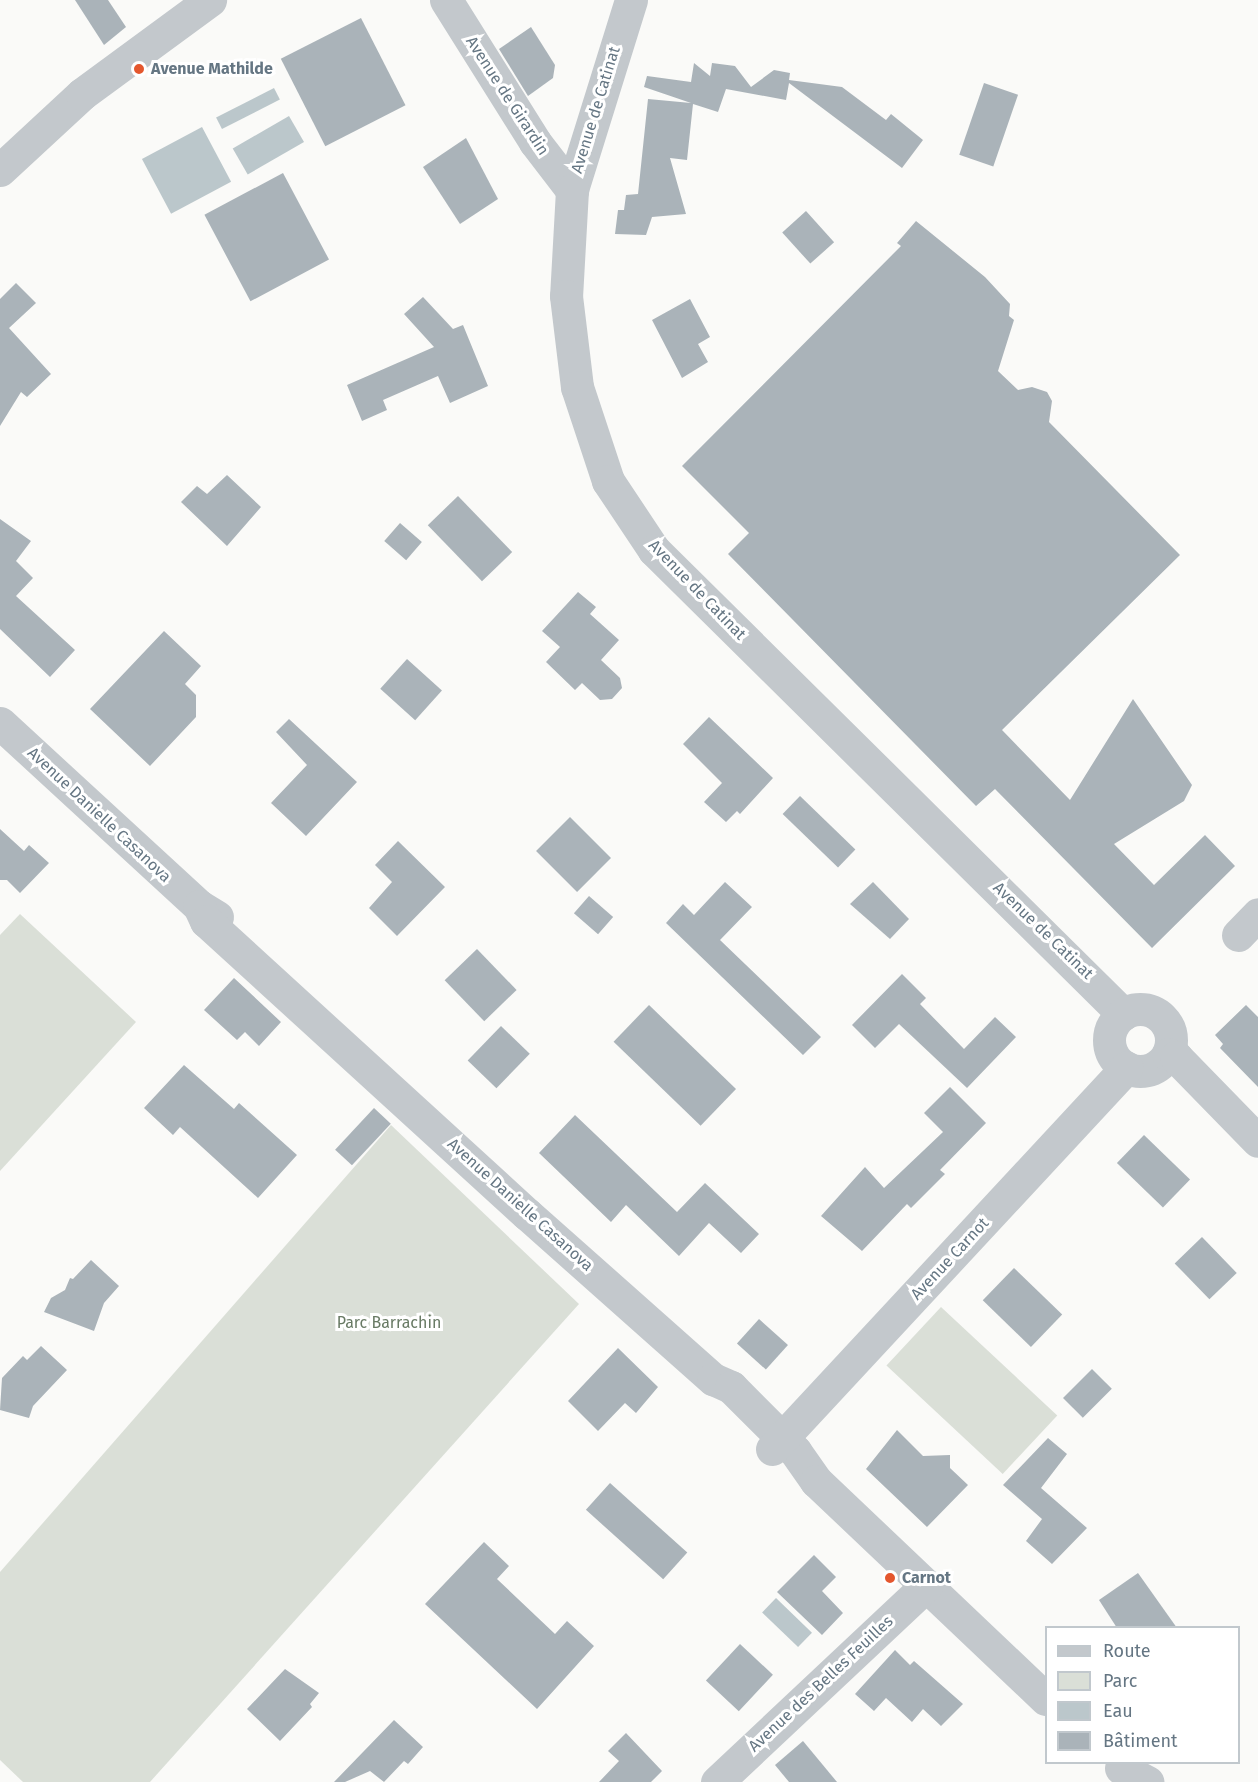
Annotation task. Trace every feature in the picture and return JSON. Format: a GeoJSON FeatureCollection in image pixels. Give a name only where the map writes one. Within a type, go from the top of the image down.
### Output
{"type":"FeatureCollection","features":[{"type":"Feature","properties":{"kind":"street"},"geometry":{"type":"LineString","coordinates":[[0,170],[82,94],[210,0]]}},
{"type":"Feature","properties":{"kind":"street","name":"Avenue de Girardin"},"geometry":{"type":"LineString","coordinates":[[446,0],[523,123],[572,190]]}},
{"type":"Feature","properties":{"kind":"street","name":"Avenue de Catinat"},"geometry":{"type":"LineString","coordinates":[[631,0],[572,190],[566,296],[577,387],[614,491],[654,550],[1123,1014]]}},
{"type":"Feature","properties":{"kind":"street","name":"Avenue Danielle Casanova"},"geometry":{"type":"LineString","coordinates":[[0,723],[199,906],[212,913],[317,1010],[327,1029],[527,1214],[714,1379],[722,1400],[777,1443],[1045,1697]]}},
{"type":"Feature","properties":{"kind":"street"},"geometry":{"type":"LineString","coordinates":[[1145,1009],[1164,1020],[1171,1042],[1168,1054],[1148,1070],[1127,1067],[1115,1058],[1110,1046],[1110,1033],[1123,1014],[1145,1009]]}},
{"type":"Feature","properties":{"kind":"street"},"geometry":{"type":"LineString","coordinates":[[1168,1054],[1176,1058],[1258,1141]]}},
{"type":"Feature","properties":{"kind":"street","name":"Avenue Carnot"},"geometry":{"type":"LineString","coordinates":[[777,1443],[1127,1067]]}},
{"type":"Feature","properties":{"kind":"street","name":"Avenue des Belles Feuilles"},"geometry":{"type":"LineString","coordinates":[[717,1782],[926,1586]]}},
{"type":"Feature","properties":{"kind":"green space"},"geometry":{"type":"Polygon","coordinates":[[[20,914],[136,1022],[0,1171],[0,935],[20,914]]]}},
{"type":"Feature","properties":{"kind":"green space","name":"Parc Barrachin"},"geometry":{"type":"Polygon","coordinates":[[[391,1125],[579,1304],[150,1782],[23,1782],[0,1760],[0,1572],[391,1125]]]}},
{"type":"Feature","properties":{"kind":"green space"},"geometry":{"type":"Polygon","coordinates":[[[941,1307],[1057,1415],[1003,1474],[886,1366],[941,1307]]]}},
{"type":"Feature","properties":{"kind":"water"},"geometry":{"type":"Polygon","coordinates":[[[274,88],[280,100],[222,129],[216,118],[274,88]]]}},
{"type":"Feature","properties":{"kind":"water"},"geometry":{"type":"Polygon","coordinates":[[[289,116],[304,142],[248,174],[233,148],[289,116]]]}},
{"type":"Feature","properties":{"kind":"water"},"geometry":{"type":"Polygon","coordinates":[[[202,127],[231,182],[171,214],[142,159],[202,127]]]}},
{"type":"Feature","properties":{"kind":"water"},"geometry":{"type":"Polygon","coordinates":[[[776,1598],[812,1633],[798,1647],[762,1612],[776,1598]]]}},
{"type":"Feature","properties":{"kind":"building"},"geometry":{"type":"Polygon","coordinates":[[[75,0],[108,0],[126,27],[104,45],[75,0]]]}},
{"type":"Feature","properties":{"kind":"building"},"geometry":{"type":"Polygon","coordinates":[[[361,18],[405,105],[325,146],[281,59],[361,18]]]}},
{"type":"Feature","properties":{"kind":"building"},"geometry":{"type":"Polygon","coordinates":[[[531,27],[555,65],[553,78],[528,96],[499,49],[531,27]]]}},
{"type":"Feature","properties":{"kind":"building"},"geometry":{"type":"Polygon","coordinates":[[[694,63],[710,76],[712,63],[735,66],[751,87],[774,70],[790,73],[789,80],[842,87],[886,120],[891,114],[923,140],[902,168],[789,83],[786,100],[726,89],[718,112],[693,104],[687,160],[670,158],[686,214],[652,217],[646,235],[615,234],[618,210],[624,210],[626,195],[638,194],[648,99],[691,103],[644,87],[647,76],[691,82],[694,63]]]}},
{"type":"Feature","properties":{"kind":"building"},"geometry":{"type":"Polygon","coordinates":[[[984,83],[1018,95],[993,167],[959,155],[984,83]]]}},
{"type":"Feature","properties":{"kind":"building"},"geometry":{"type":"Polygon","coordinates":[[[466,138],[498,199],[460,224],[423,167],[466,138]]]}},
{"type":"Feature","properties":{"kind":"building"},"geometry":{"type":"Polygon","coordinates":[[[283,173],[329,260],[250,301],[204,215],[283,173]]]}},
{"type":"Feature","properties":{"kind":"building"},"geometry":{"type":"Polygon","coordinates":[[[806,211],[834,242],[810,264],[782,232],[806,211]]]}},
{"type":"Feature","properties":{"kind":"building"},"geometry":{"type":"Polygon","coordinates":[[[916,221],[985,277],[1010,304],[1009,316],[1014,320],[998,371],[1018,390],[1032,387],[1047,392],[1052,401],[1049,422],[1180,555],[1002,730],[1070,800],[1133,699],[1192,785],[1184,801],[1114,844],[1154,885],[1205,835],[1235,866],[1152,948],[995,789],[976,806],[728,554],[749,533],[682,466],[901,246],[897,243],[916,221]]]}},
{"type":"Feature","properties":{"kind":"building"},"geometry":{"type":"Polygon","coordinates":[[[16,283],[36,303],[9,328],[51,374],[27,397],[21,392],[0,426],[0,299],[16,283]]]}},
{"type":"Feature","properties":{"kind":"building"},"geometry":{"type":"Polygon","coordinates":[[[423,297],[453,329],[463,325],[488,386],[450,403],[438,376],[383,400],[387,410],[362,421],[347,385],[434,347],[404,314],[423,297]]]}},
{"type":"Feature","properties":{"kind":"building"},"geometry":{"type":"Polygon","coordinates":[[[690,299],[710,337],[698,344],[708,362],[682,378],[652,320],[690,299]]]}},
{"type":"Feature","properties":{"kind":"building"},"geometry":{"type":"Polygon","coordinates":[[[227,475],[261,507],[227,546],[181,502],[197,486],[207,494],[227,475]]]}},
{"type":"Feature","properties":{"kind":"building"},"geometry":{"type":"Polygon","coordinates":[[[458,496],[512,552],[482,581],[428,525],[458,496]]]}},
{"type":"Feature","properties":{"kind":"building"},"geometry":{"type":"Polygon","coordinates":[[[0,519],[31,541],[16,561],[33,578],[16,596],[75,650],[50,677],[0,629],[0,519]]]}},
{"type":"Feature","properties":{"kind":"building"},"geometry":{"type":"Polygon","coordinates":[[[400,523],[422,542],[406,560],[384,541],[400,523]]]}},
{"type":"Feature","properties":{"kind":"building"},"geometry":{"type":"Polygon","coordinates":[[[578,592],[596,607],[590,614],[619,640],[601,660],[620,678],[622,688],[612,699],[600,700],[582,683],[575,690],[546,662],[560,647],[542,631],[578,592]]]}},
{"type":"Feature","properties":{"kind":"building"},"geometry":{"type":"Polygon","coordinates":[[[164,631],[201,666],[185,684],[196,695],[196,717],[150,766],[90,709],[164,631]]]}},
{"type":"Feature","properties":{"kind":"building"},"geometry":{"type":"Polygon","coordinates":[[[407,659],[442,690],[415,720],[380,689],[407,659]]]}},
{"type":"Feature","properties":{"kind":"building"},"geometry":{"type":"Polygon","coordinates":[[[709,717],[773,778],[740,814],[737,811],[726,822],[704,802],[722,783],[683,744],[709,717]]]}},
{"type":"Feature","properties":{"kind":"building"},"geometry":{"type":"Polygon","coordinates":[[[289,719],[357,782],[306,836],[271,803],[307,765],[276,732],[289,719]]]}},
{"type":"Feature","properties":{"kind":"building"},"geometry":{"type":"Polygon","coordinates":[[[800,796],[855,849],[838,867],[783,814],[800,796]]]}},
{"type":"Feature","properties":{"kind":"building"},"geometry":{"type":"Polygon","coordinates":[[[570,817],[611,858],[577,892],[536,851],[570,817]]]}},
{"type":"Feature","properties":{"kind":"building"},"geometry":{"type":"Polygon","coordinates":[[[0,829],[24,851],[29,845],[49,863],[20,893],[7,880],[0,880],[0,829]]]}},
{"type":"Feature","properties":{"kind":"building"},"geometry":{"type":"Polygon","coordinates":[[[398,841],[445,887],[397,936],[369,908],[392,882],[375,865],[398,841]]]}},
{"type":"Feature","properties":{"kind":"building"},"geometry":{"type":"Polygon","coordinates":[[[725,882],[752,907],[720,940],[821,1037],[803,1055],[666,923],[683,904],[694,915],[725,882]]]}},
{"type":"Feature","properties":{"kind":"building"},"geometry":{"type":"Polygon","coordinates":[[[873,882],[909,919],[890,939],[850,904],[873,882]]]}},
{"type":"Feature","properties":{"kind":"building"},"geometry":{"type":"Polygon","coordinates":[[[589,896],[613,917],[598,934],[574,913],[589,896]]]}},
{"type":"Feature","properties":{"kind":"building"},"geometry":{"type":"Polygon","coordinates":[[[477,949],[517,990],[484,1021],[445,980],[477,949]]]}},
{"type":"Feature","properties":{"kind":"building"},"geometry":{"type":"Polygon","coordinates":[[[902,974],[926,998],[920,1004],[964,1049],[995,1017],[1016,1037],[967,1088],[899,1024],[875,1048],[852,1025],[902,974]]]}},
{"type":"Feature","properties":{"kind":"building"},"geometry":{"type":"Polygon","coordinates":[[[234,978],[281,1022],[259,1046],[245,1032],[237,1040],[204,1010],[234,978]]]}},
{"type":"Feature","properties":{"kind":"building"},"geometry":{"type":"Polygon","coordinates":[[[649,1005],[736,1089],[701,1126],[614,1042],[649,1005]]]}},
{"type":"Feature","properties":{"kind":"building"},"geometry":{"type":"Polygon","coordinates":[[[1246,1005],[1258,1017],[1258,1087],[1220,1048],[1223,1044],[1215,1035],[1246,1005]]]}},
{"type":"Feature","properties":{"kind":"building"},"geometry":{"type":"Polygon","coordinates":[[[501,1026],[530,1054],[496,1088],[468,1061],[501,1026]]]}},
{"type":"Feature","properties":{"kind":"building"},"geometry":{"type":"Polygon","coordinates":[[[184,1065],[234,1109],[239,1103],[297,1155],[258,1198],[180,1127],[173,1135],[144,1108],[184,1065]]]}},
{"type":"Feature","properties":{"kind":"building"},"geometry":{"type":"Polygon","coordinates":[[[950,1087],[986,1123],[940,1170],[945,1174],[911,1208],[907,1204],[862,1251],[821,1216],[865,1167],[884,1188],[943,1132],[924,1113],[950,1087]]]}},
{"type":"Feature","properties":{"kind":"building"},"geometry":{"type":"Polygon","coordinates":[[[374,1108],[391,1124],[352,1165],[335,1150],[374,1108]]]}},
{"type":"Feature","properties":{"kind":"building"},"geometry":{"type":"Polygon","coordinates":[[[575,1115],[677,1212],[705,1183],[759,1234],[741,1253],[709,1223],[679,1256],[626,1205],[611,1222],[539,1153],[575,1115]]]}},
{"type":"Feature","properties":{"kind":"building"},"geometry":{"type":"Polygon","coordinates":[[[1144,1135],[1190,1179],[1163,1208],[1117,1163],[1144,1135]]]}},
{"type":"Feature","properties":{"kind":"building"},"geometry":{"type":"Polygon","coordinates":[[[1202,1237],[1237,1273],[1209,1299],[1175,1263],[1202,1237]]]}},
{"type":"Feature","properties":{"kind":"building"},"geometry":{"type":"Polygon","coordinates":[[[91,1260],[119,1286],[104,1303],[94,1331],[44,1312],[51,1298],[65,1290],[70,1278],[73,1279],[91,1260]]]}},
{"type":"Feature","properties":{"kind":"building"},"geometry":{"type":"Polygon","coordinates":[[[1014,1268],[1062,1315],[1031,1347],[983,1300],[1014,1268]]]}},
{"type":"Feature","properties":{"kind":"building"},"geometry":{"type":"Polygon","coordinates":[[[759,1319],[788,1345],[766,1370],[737,1344],[759,1319]]]}},
{"type":"Feature","properties":{"kind":"building"},"geometry":{"type":"Polygon","coordinates":[[[41,1346],[67,1370],[33,1406],[29,1418],[0,1410],[2,1378],[23,1356],[27,1360],[41,1346]]]}},
{"type":"Feature","properties":{"kind":"building"},"geometry":{"type":"Polygon","coordinates":[[[618,1348],[658,1387],[636,1413],[625,1403],[598,1431],[568,1401],[618,1348]]]}},
{"type":"Feature","properties":{"kind":"building"},"geometry":{"type":"Polygon","coordinates":[[[1092,1369],[1112,1389],[1083,1418],[1063,1398],[1092,1369]]]}},
{"type":"Feature","properties":{"kind":"building"},"geometry":{"type":"Polygon","coordinates":[[[897,1430],[923,1456],[950,1455],[950,1468],[968,1485],[927,1527],[866,1469],[897,1430]]]}},
{"type":"Feature","properties":{"kind":"building"},"geometry":{"type":"Polygon","coordinates":[[[1048,1438],[1067,1454],[1041,1488],[1087,1528],[1052,1564],[1026,1541],[1042,1519],[1003,1485],[1048,1438]]]}},
{"type":"Feature","properties":{"kind":"building"},"geometry":{"type":"Polygon","coordinates":[[[610,1483],[687,1553],[663,1579],[586,1510],[610,1483]]]}},
{"type":"Feature","properties":{"kind":"building"},"geometry":{"type":"Polygon","coordinates":[[[484,1542],[509,1566],[497,1579],[555,1634],[567,1621],[594,1646],[537,1709],[425,1604],[484,1542]]]}},
{"type":"Feature","properties":{"kind":"building"},"geometry":{"type":"Polygon","coordinates":[[[814,1555],[836,1577],[822,1591],[843,1613],[822,1635],[777,1592],[814,1555]]]}},
{"type":"Feature","properties":{"kind":"building"},"geometry":{"type":"Polygon","coordinates":[[[1138,1573],[1176,1626],[1116,1626],[1099,1600],[1138,1573]]]}},
{"type":"Feature","properties":{"kind":"building"},"geometry":{"type":"Polygon","coordinates":[[[740,1644],[773,1675],[739,1711],[706,1681],[740,1644]]]}},
{"type":"Feature","properties":{"kind":"building"},"geometry":{"type":"Polygon","coordinates":[[[895,1650],[910,1665],[914,1661],[963,1704],[941,1726],[923,1709],[912,1722],[886,1698],[874,1711],[855,1694],[895,1650]]]}},
{"type":"Feature","properties":{"kind":"building"},"geometry":{"type":"Polygon","coordinates":[[[285,1669],[319,1693],[310,1704],[312,1707],[280,1741],[247,1709],[285,1669]]]}},
{"type":"Feature","properties":{"kind":"building"},"geometry":{"type":"Polygon","coordinates":[[[394,1720],[423,1747],[408,1764],[404,1761],[384,1782],[370,1771],[345,1782],[334,1782],[394,1720]]]}},
{"type":"Feature","properties":{"kind":"building"},"geometry":{"type":"Polygon","coordinates":[[[626,1733],[662,1771],[651,1782],[599,1782],[619,1761],[608,1751],[626,1733]]]}},
{"type":"Feature","properties":{"kind":"building"},"geometry":{"type":"Polygon","coordinates":[[[803,1741],[837,1782],[789,1782],[775,1765],[803,1741]]]}},
{"type":"Feature","properties":{"kind":"place","name":"Avenue Mathilde"},"geometry":{"type":"Point","coordinates":[139,69]}},
{"type":"Feature","properties":{"kind":"place","name":"Carnot"},"geometry":{"type":"Point","coordinates":[890,1578]}}]}
